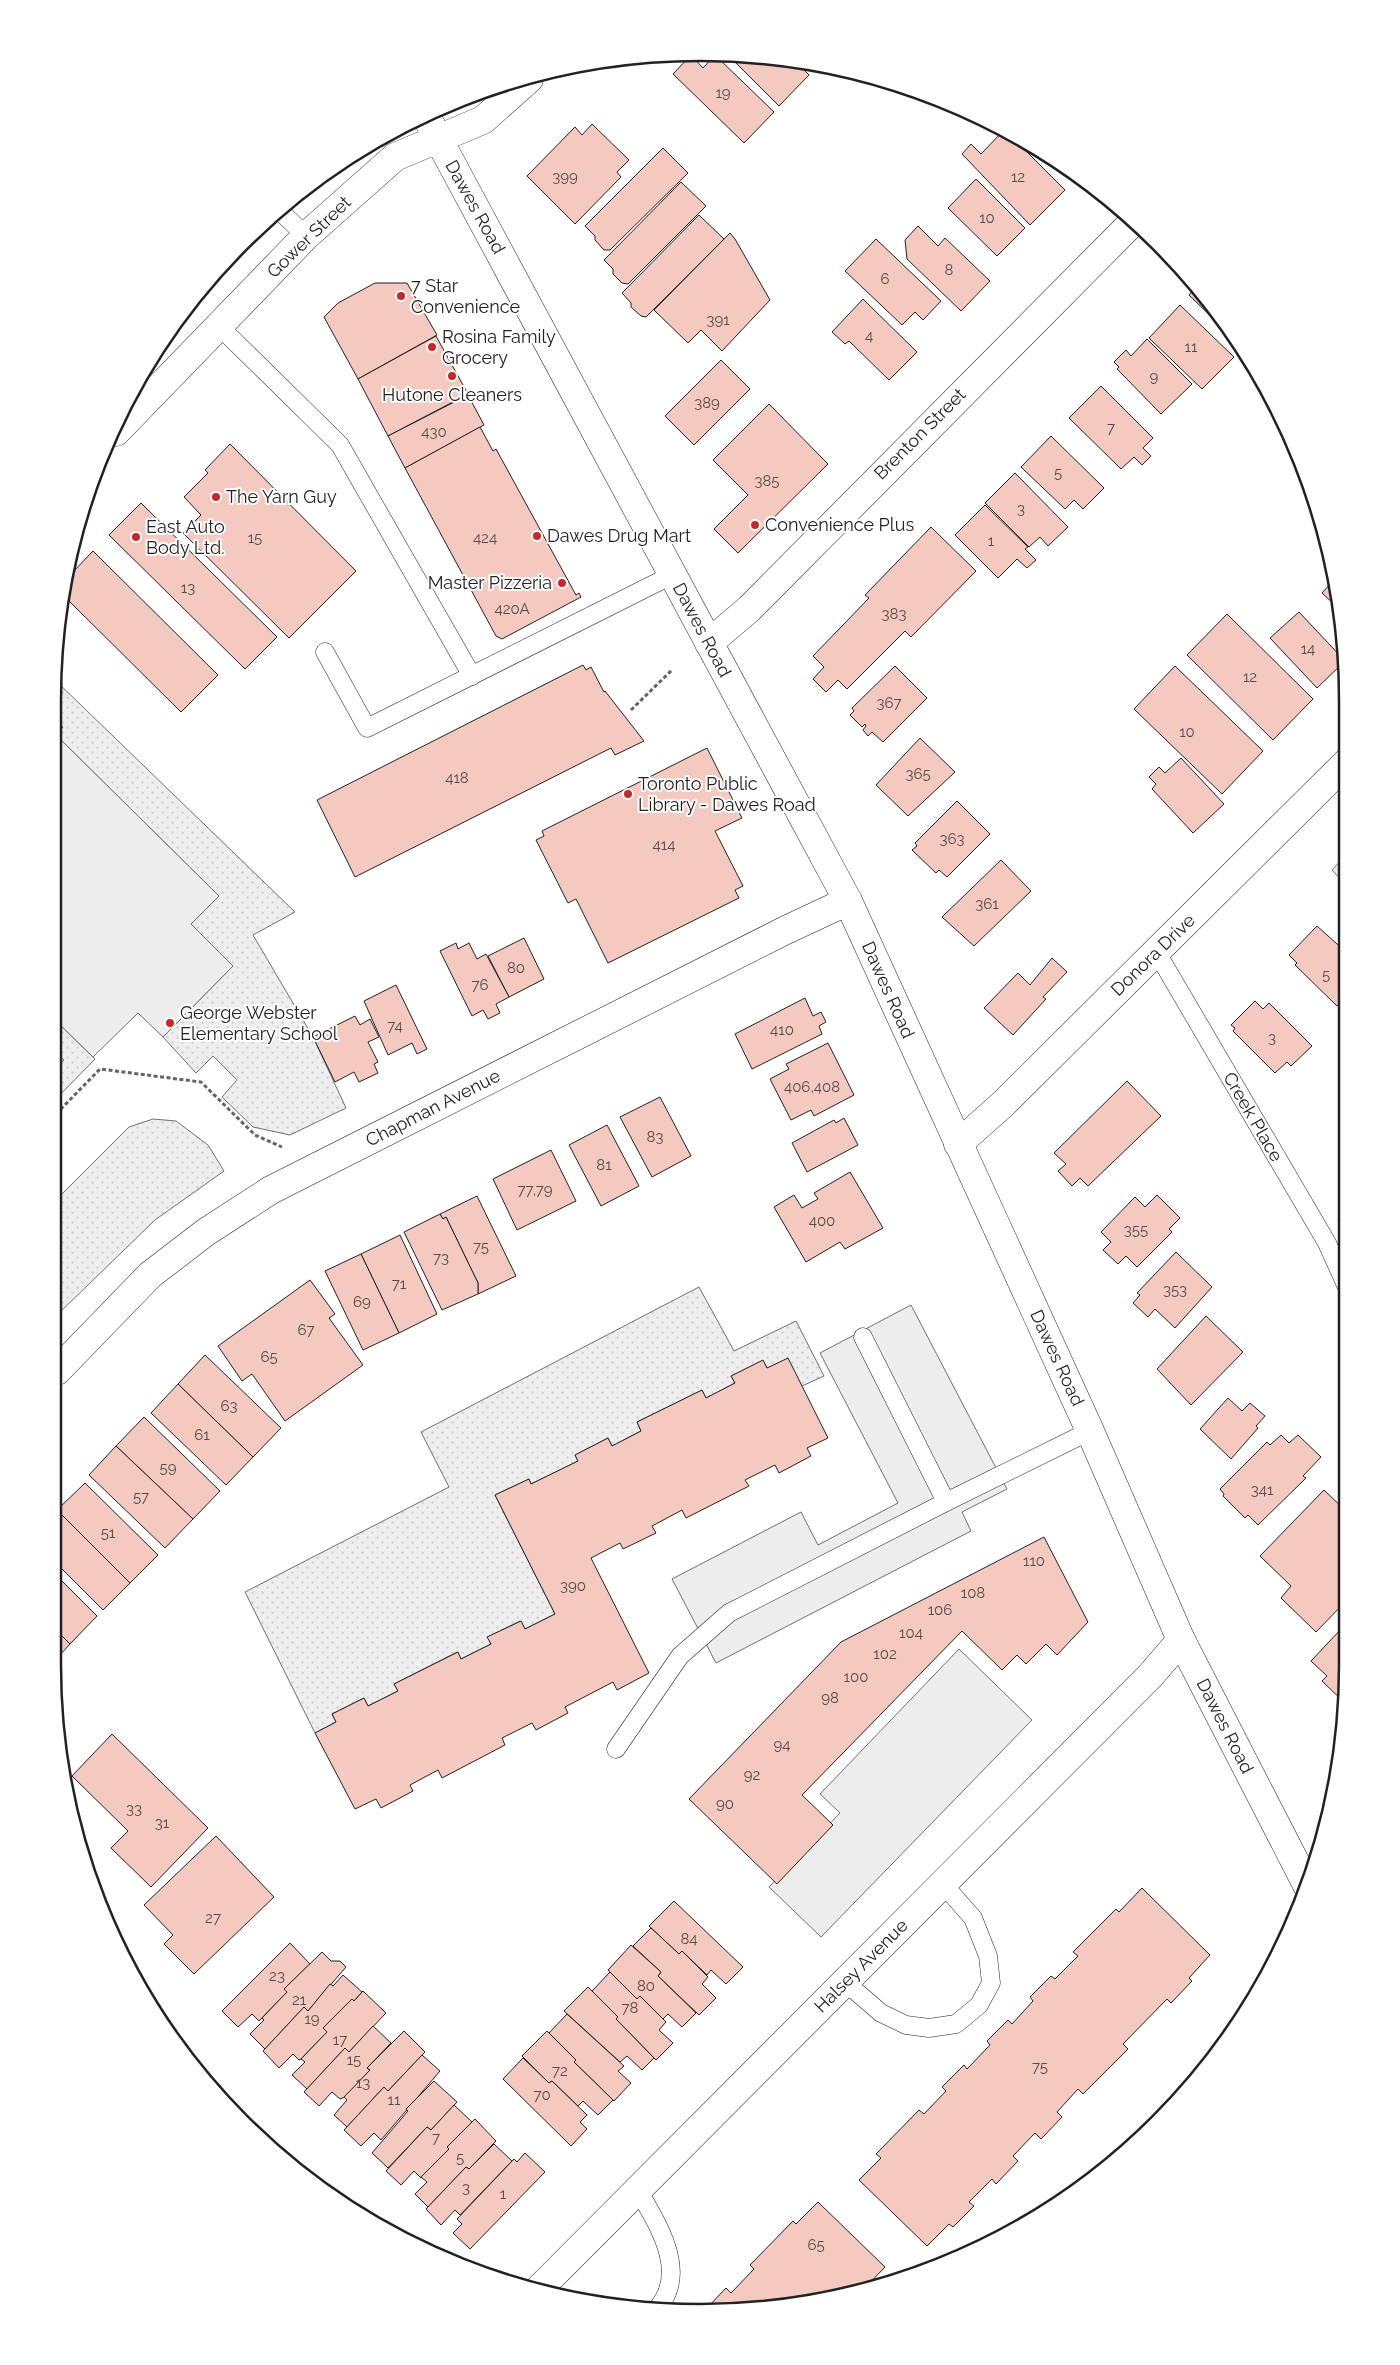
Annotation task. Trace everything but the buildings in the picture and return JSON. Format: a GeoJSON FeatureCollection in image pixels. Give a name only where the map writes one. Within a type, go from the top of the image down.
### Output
{"type":"FeatureCollection","features":[{"type":"Feature","properties":{"kind":"street","name":"Gower Street"},"geometry":{"type":"LineString","coordinates":[[124,424],[220,327],[306,236],[395,156],[431,127],[483,120],[518,88]]}},
{"type":"Feature","properties":{"kind":"street","name":"Dawes Road"},"geometry":{"type":"LineString","coordinates":[[431,127],[848,901],[1090,1431],[1181,1640],[1303,1876]]}},
{"type":"Feature","properties":{"kind":"street","name":"Brenton Street"},"geometry":{"type":"LineString","coordinates":[[708,643],[749,609],[1128,227]]}},
{"type":"Feature","properties":{"kind":"street","name":"Donora Drive"},"geometry":{"type":"LineString","coordinates":[[958,1144],[1003,1104],[1339,770]]}},
{"type":"Feature","properties":{"kind":"street","name":"Chapman Avenue"},"geometry":{"type":"LineString","coordinates":[[61,1367],[150,1275],[206,1232],[270,1190],[786,930],[848,901]]}},
{"type":"Feature","properties":{"kind":"street","name":"Halsey Avenue"},"geometry":{"type":"LineString","coordinates":[[544,2284],[1163,1663],[1181,1640]]}},
{"type":"Feature","properties":{"kind":"lane"},"geometry":{"type":"LineString","coordinates":[[285,215],[306,236]]}},
{"type":"Feature","properties":{"kind":"lane"},"geometry":{"type":"LineString","coordinates":[[220,327],[340,445],[472,676]]}},
{"type":"Feature","properties":{"kind":"lane"},"geometry":{"type":"LineString","coordinates":[[325,652],[367,728],[672,575]]}},
{"type":"Feature","properties":{"kind":"lane","name":"Creek Place"},"geometry":{"type":"LineString","coordinates":[[1156,951],[1327,1243],[1339,1270]]}},
{"type":"Feature","properties":{"kind":"lane"},"geometry":{"type":"LineString","coordinates":[[863,1337],[946,1502]]}},
{"type":"Feature","properties":{"kind":"lane"},"geometry":{"type":"LineString","coordinates":[[616,1748],[680,1656],[729,1613],[1090,1431]]}},
{"type":"Feature","properties":{"kind":"lane"},"geometry":{"type":"LineString","coordinates":[[845,1982],[881,2013],[906,2025],[928,2028],[956,2024],[979,2005],[991,1983],[988,1956],[972,1918],[943,1884]]}},
{"type":"Feature","properties":{"kind":"lane"},"geometry":{"type":"LineString","coordinates":[[638,2190],[663,2234],[671,2261],[666,2300],[664,2302]]}},
{"type":"Feature","properties":{"kind":"path"},"geometry":{"type":"LineString","coordinates":[[631,710],[672,670]]}},
{"type":"Feature","properties":{"kind":"path"},"geometry":{"type":"LineString","coordinates":[[61,1109],[100,1070],[201,1082],[255,1136],[292,1151]]}},
{"type":"Feature","properties":{"kind":"green space"},"geometry":{"type":"Polygon","coordinates":[[[62,686],[295,912],[253,935],[313,1037],[346,1108],[290,1135],[253,1127],[222,1097],[237,1080],[213,1056],[196,1073],[163,1037],[233,966],[190,924],[219,896],[61,740],[61,729],[63,727],[61,725],[62,686]]]}},
{"type":"Feature","properties":{"kind":"green space"},"geometry":{"type":"Polygon","coordinates":[[[1339,862],[1339,878],[1332,870],[1339,862]]]}},
{"type":"Feature","properties":{"kind":"green space"},"geometry":{"type":"Polygon","coordinates":[[[61,1026],[95,1059],[61,1094],[61,1063],[64,1060],[61,1057],[61,1026]]]}},
{"type":"Feature","properties":{"kind":"green space"},"geometry":{"type":"Polygon","coordinates":[[[153,1119],[176,1121],[208,1145],[224,1171],[155,1220],[61,1311],[61,1195],[129,1127],[153,1119]]]}},
{"type":"Feature","properties":{"kind":"green space"},"geometry":{"type":"Polygon","coordinates":[[[699,1287],[734,1351],[796,1321],[824,1376],[802,1386],[767,1368],[763,1361],[731,1376],[735,1383],[706,1398],[702,1390],[637,1422],[641,1431],[612,1446],[608,1438],[575,1455],[578,1461],[531,1484],[529,1479],[495,1495],[555,1614],[525,1629],[520,1621],[488,1637],[491,1644],[461,1659],[457,1652],[394,1684],[398,1691],[368,1706],[364,1698],[332,1714],[336,1722],[315,1733],[245,1592],[449,1487],[421,1432],[699,1287]]]}},
{"type":"Feature","properties":{"kind":"shaded area"},"geometry":{"type":"Polygon","coordinates":[[[61,740],[219,896],[191,924],[233,966],[163,1037],[138,1013],[93,1057],[61,1026],[61,740]]]}},
{"type":"Feature","properties":{"kind":"shaded area"},"geometry":{"type":"Polygon","coordinates":[[[911,1305],[1007,1489],[962,1512],[971,1531],[716,1663],[672,1579],[801,1512],[818,1545],[898,1503],[820,1353],[911,1305]]]}},
{"type":"Feature","properties":{"kind":"shaded area"},"geometry":{"type":"Polygon","coordinates":[[[959,1649],[1032,1720],[821,1937],[769,1887],[840,1813],[820,1794],[959,1649]]]}},
{"type":"Feature","properties":{"kind":"place","name":"7 Star Convenience"},"geometry":{"type":"Point","coordinates":[401,296]}},
{"type":"Feature","properties":{"kind":"place","name":"Rosina Family Grocery"},"geometry":{"type":"Point","coordinates":[432,347]}},
{"type":"Feature","properties":{"kind":"place","name":"Hutone Cleaners"},"geometry":{"type":"Point","coordinates":[452,376]}},
{"type":"Feature","properties":{"kind":"place","name":"The Yarn Guy"},"geometry":{"type":"Point","coordinates":[216,497]}},
{"type":"Feature","properties":{"kind":"place","name":"Convenience Plus"},"geometry":{"type":"Point","coordinates":[755,525]}},
{"type":"Feature","properties":{"kind":"place","name":"Dawes Drug Mart"},"geometry":{"type":"Point","coordinates":[537,536]}},
{"type":"Feature","properties":{"kind":"place","name":"East Auto Body Ltd."},"geometry":{"type":"Point","coordinates":[136,537]}},
{"type":"Feature","properties":{"kind":"place","name":"Master Pizzeria"},"geometry":{"type":"Point","coordinates":[562,583]}},
{"type":"Feature","properties":{"kind":"place","name":"Toronto Public Library - Dawes Road"},"geometry":{"type":"Point","coordinates":[628,794]}},
{"type":"Feature","properties":{"kind":"place","name":"George Webster Elementary School"},"geometry":{"type":"Point","coordinates":[170,1023]}}]}
